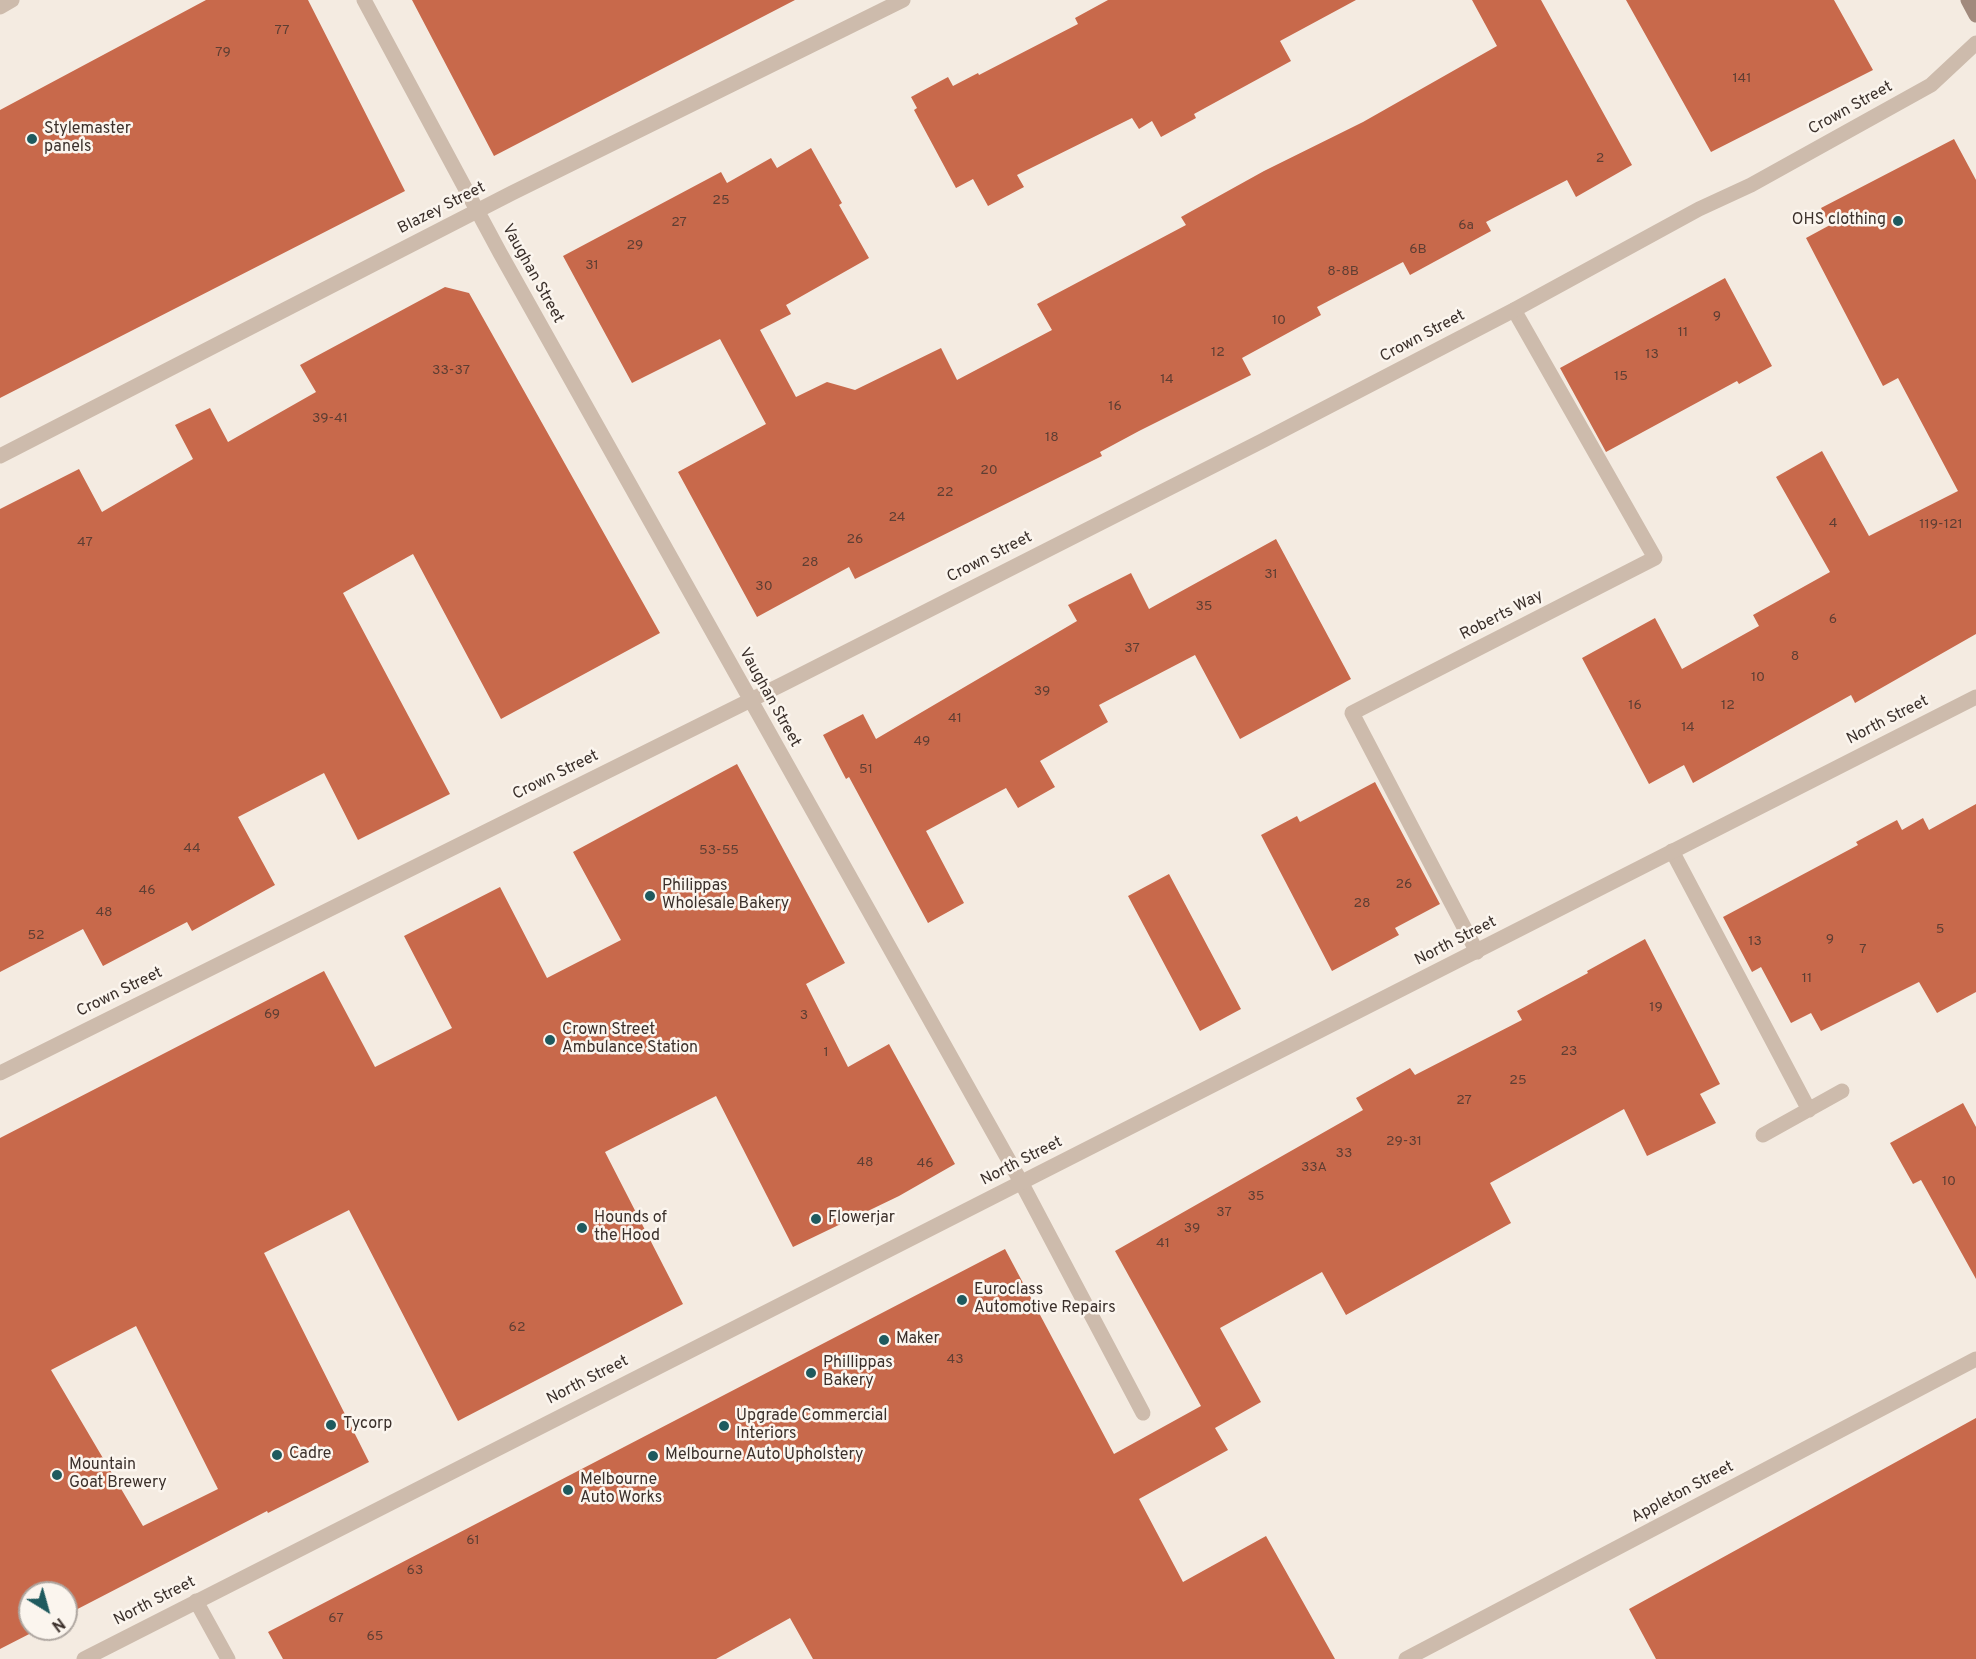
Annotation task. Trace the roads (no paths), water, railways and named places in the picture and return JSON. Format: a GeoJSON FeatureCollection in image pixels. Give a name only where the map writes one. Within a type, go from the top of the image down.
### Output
{"type":"FeatureCollection","features":[{"type":"Feature","properties":{"kind":"main road"},"geometry":{"type":"LineString","coordinates":[[1968,0],[1976,15]]}},
{"type":"Feature","properties":{"kind":"street"},"geometry":{"type":"LineString","coordinates":[[0,7],[12,0]]}},
{"type":"Feature","properties":{"kind":"street","name":"Vaughan Street"},"geometry":{"type":"LineString","coordinates":[[364,0],[477,212],[1021,1182],[1143,1413]]}},
{"type":"Feature","properties":{"kind":"street","name":"Blazey Street"},"geometry":{"type":"LineString","coordinates":[[0,456],[477,212],[903,0]]}},
{"type":"Feature","properties":{"kind":"street","name":"Crown Street"},"geometry":{"type":"LineString","coordinates":[[0,1072],[749,700],[1262,441],[1514,310],[1699,209],[1751,185],[1931,85],[1976,43]]}},
{"type":"Feature","properties":{"kind":"street","name":"Roberts Way"},"geometry":{"type":"LineString","coordinates":[[1477,952],[1352,713],[1655,558],[1514,310]]}},
{"type":"Feature","properties":{"kind":"street","name":"North Street"},"geometry":{"type":"LineString","coordinates":[[84,1659],[1976,697]]}},
{"type":"Feature","properties":{"kind":"street"},"geometry":{"type":"LineString","coordinates":[[1672,851],[1809,1110]]}},
{"type":"Feature","properties":{"kind":"street"},"geometry":{"type":"LineString","coordinates":[[1763,1135],[1842,1090]]}},
{"type":"Feature","properties":{"kind":"street","name":"Appleton Street"},"geometry":{"type":"LineString","coordinates":[[1406,1659],[1976,1359]]}},
{"type":"Feature","properties":{"kind":"street"},"geometry":{"type":"LineString","coordinates":[[196,1601],[228,1659]]}},
{"type":"Feature","properties":{"kind":"place","name":"Stylemaster panels"},"geometry":{"type":"Point","coordinates":[32,139]}},
{"type":"Feature","properties":{"kind":"place","name":"OHS clothing"},"geometry":{"type":"Point","coordinates":[1898,221]}},
{"type":"Feature","properties":{"kind":"place","name":"Philippas Wholesale Bakery"},"geometry":{"type":"Point","coordinates":[650,896]}},
{"type":"Feature","properties":{"kind":"place","name":"Crown Street Ambulance Station"},"geometry":{"type":"Point","coordinates":[550,1040]}},
{"type":"Feature","properties":{"kind":"place","name":"Flowerjar"},"geometry":{"type":"Point","coordinates":[816,1219]}},
{"type":"Feature","properties":{"kind":"place","name":"Hounds of the Hood"},"geometry":{"type":"Point","coordinates":[582,1228]}},
{"type":"Feature","properties":{"kind":"place","name":"Euroclass Automotive Repairs"},"geometry":{"type":"Point","coordinates":[962,1300]}},
{"type":"Feature","properties":{"kind":"place","name":"Maker"},"geometry":{"type":"Point","coordinates":[884,1340]}},
{"type":"Feature","properties":{"kind":"place","name":"Phillippas Bakery"},"geometry":{"type":"Point","coordinates":[811,1373]}},
{"type":"Feature","properties":{"kind":"place","name":"Tycorp"},"geometry":{"type":"Point","coordinates":[331,1425]}},
{"type":"Feature","properties":{"kind":"place","name":"Upgrade Commercial Interiors"},"geometry":{"type":"Point","coordinates":[724,1426]}},
{"type":"Feature","properties":{"kind":"place","name":"Cadre"},"geometry":{"type":"Point","coordinates":[277,1455]}},
{"type":"Feature","properties":{"kind":"place","name":"Melbourne Auto Upholstery"},"geometry":{"type":"Point","coordinates":[653,1456]}},
{"type":"Feature","properties":{"kind":"place","name":"Mountain Goat Brewery"},"geometry":{"type":"Point","coordinates":[57,1475]}},
{"type":"Feature","properties":{"kind":"place","name":"Melbourne Auto Works"},"geometry":{"type":"Point","coordinates":[568,1490]}}]}
